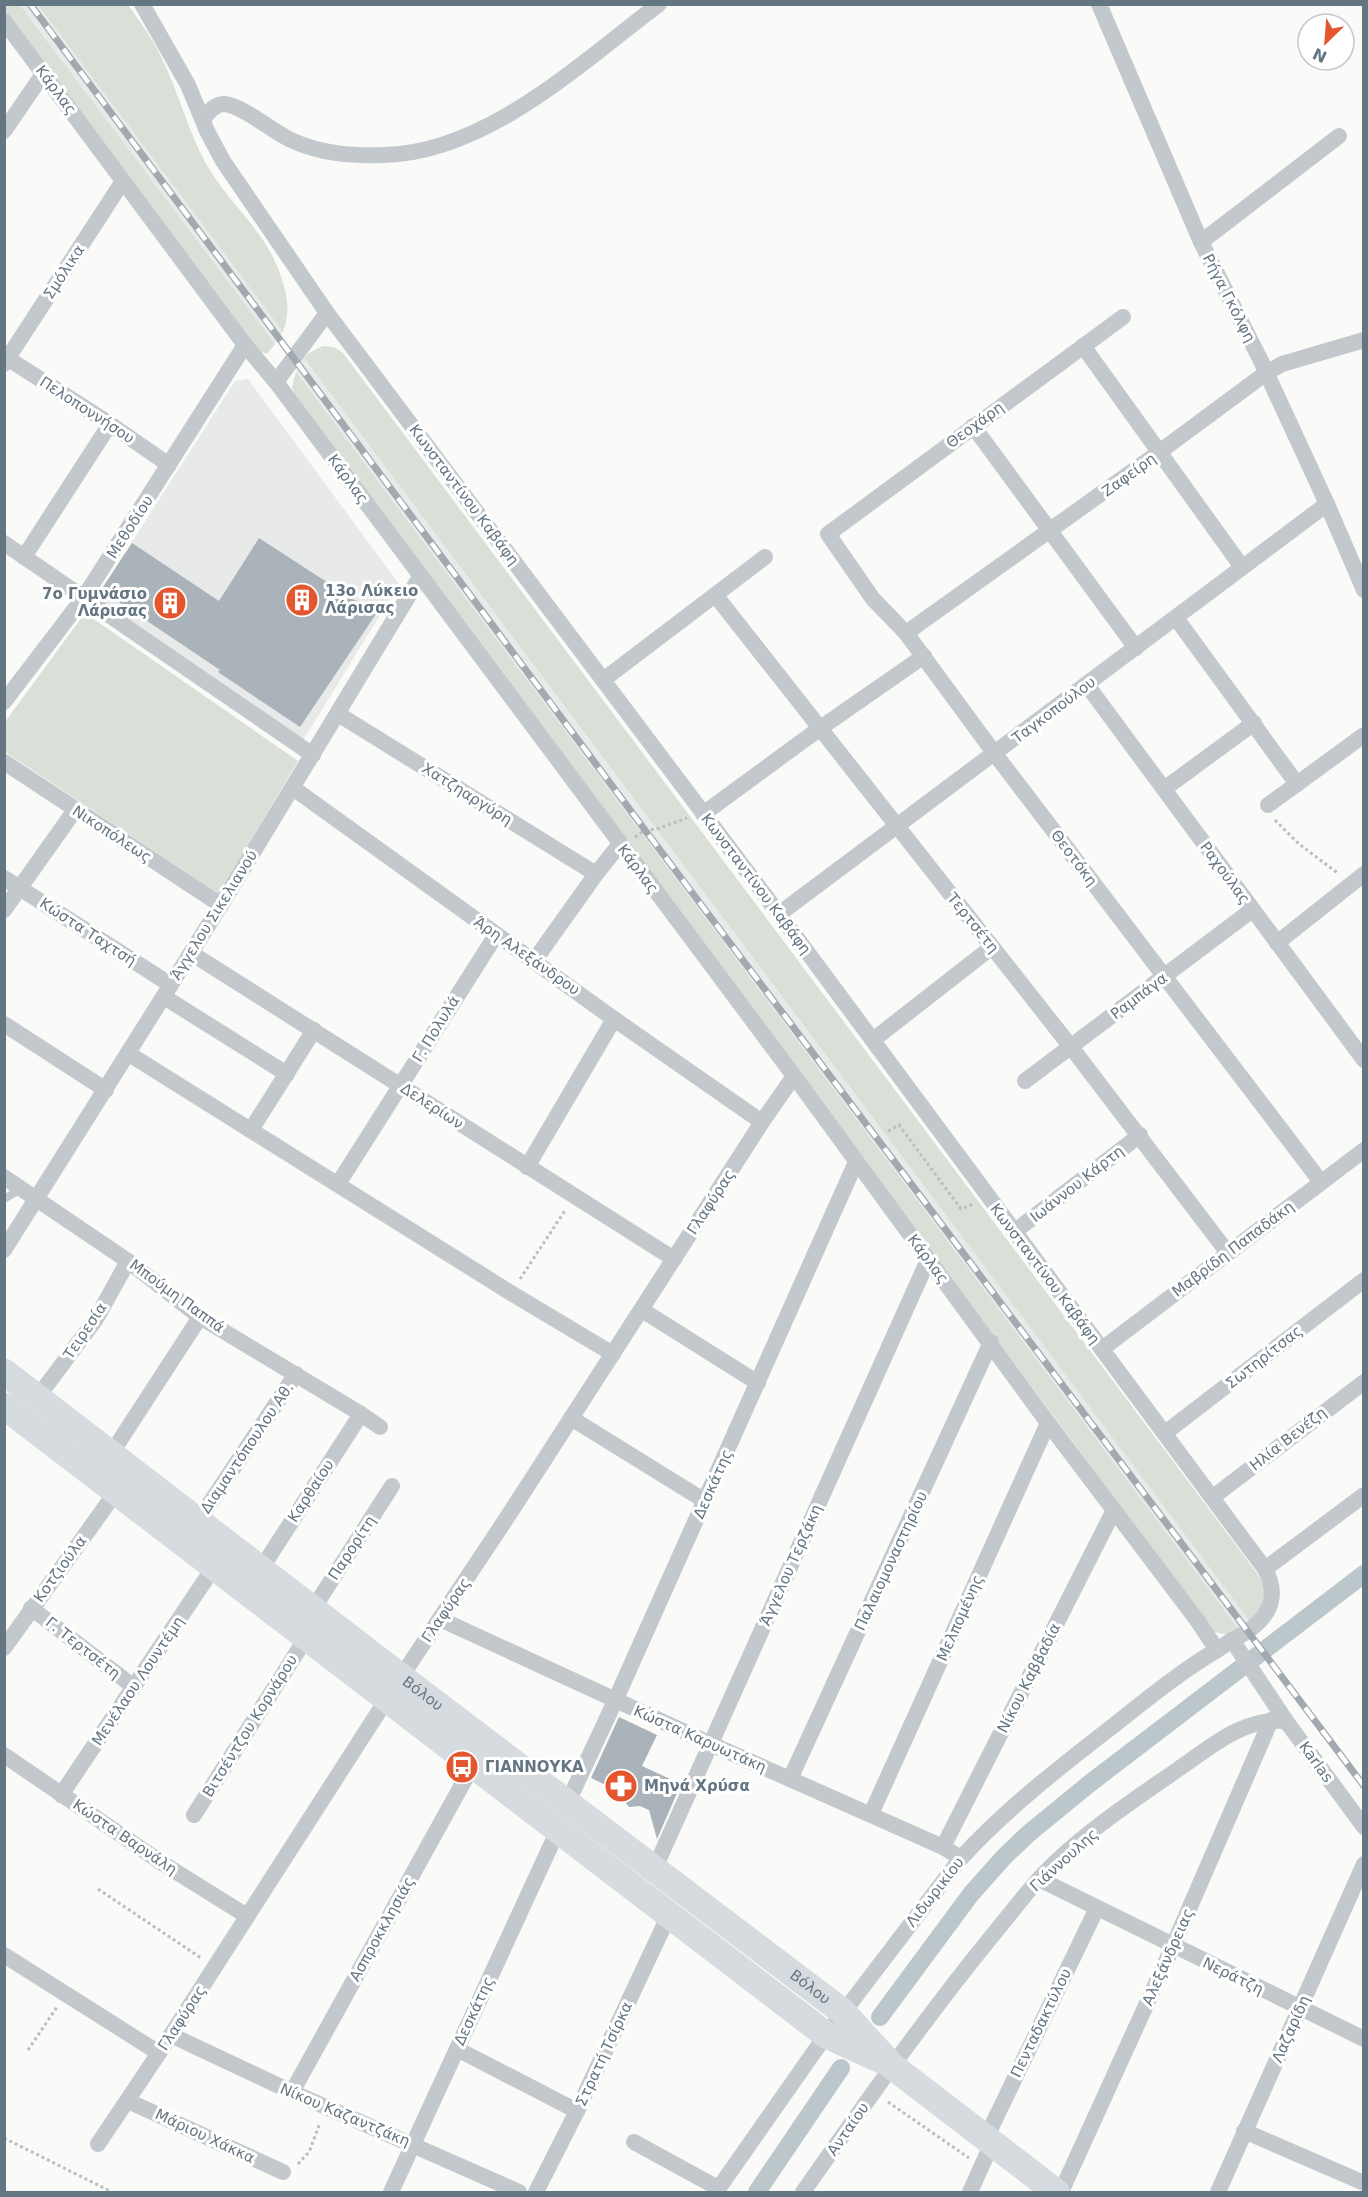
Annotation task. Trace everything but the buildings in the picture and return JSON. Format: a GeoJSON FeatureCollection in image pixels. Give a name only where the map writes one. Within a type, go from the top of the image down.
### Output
{"type":"FeatureCollection","features":[{"type":"Feature","properties":{"kind":"main road","name":"Βόλου"},"geometry":{"type":"LineString","coordinates":[[4,1372],[313,1610],[473,1765],[826,2035],[892,2066]]}},
{"type":"Feature","properties":{"kind":"main road","name":"Βόλου"},"geometry":{"type":"LineString","coordinates":[[6,1411],[306,1638],[394,1688],[567,1804],[843,2012],[892,2066]]}},
{"type":"Feature","properties":{"kind":"main road"},"geometry":{"type":"LineString","coordinates":[[892,2066],[986,2149],[1056,2193]]}},
{"type":"Feature","properties":{"kind":"street"},"geometry":{"type":"LineString","coordinates":[[142,4],[171,52],[203,119],[212,108],[222,104],[237,108],[291,140],[313,149],[338,154],[388,155],[441,146],[505,117],[541,93],[659,4]]}},
{"type":"Feature","properties":{"kind":"street","name":"Ρήγα Γκόλφη"},"geometry":{"type":"LineString","coordinates":[[1100,4],[1201,242],[1266,373],[1364,590]]}},
{"type":"Feature","properties":{"kind":"street","name":"Κάρλας"},"geometry":{"type":"LineString","coordinates":[[4,21],[794,1076],[928,1260],[991,1342],[1048,1423],[1197,1620],[1216,1650]]}},
{"type":"Feature","properties":{"kind":"street"},"geometry":{"type":"LineString","coordinates":[[4,131],[44,74]]}},
{"type":"Feature","properties":{"kind":"street","name":"Κωνσταντίνου Καβάφη"},"geometry":{"type":"LineString","coordinates":[[203,119],[213,144],[235,181],[327,314],[779,914],[1265,1569],[1272,1591],[1267,1612],[1255,1628],[1234,1644]]}},
{"type":"Feature","properties":{"kind":"street"},"geometry":{"type":"LineString","coordinates":[[1201,242],[1339,136]]}},
{"type":"Feature","properties":{"kind":"street","name":"Σμόλικα"},"geometry":{"type":"LineString","coordinates":[[6,359],[123,181]]}},
{"type":"Feature","properties":{"kind":"street"},"geometry":{"type":"LineString","coordinates":[[276,382],[327,314]]}},
{"type":"Feature","properties":{"kind":"street","name":"Θεοχάρη"},"geometry":{"type":"LineString","coordinates":[[828,534],[1123,317]]}},
{"type":"Feature","properties":{"kind":"street","name":"Ζαφείρη"},"geometry":{"type":"LineString","coordinates":[[906,633],[1266,373],[1282,364],[1364,340]]}},
{"type":"Feature","properties":{"kind":"street","name":"Μεθοδίου"},"geometry":{"type":"LineString","coordinates":[[4,702],[84,597],[245,345]]}},
{"type":"Feature","properties":{"kind":"street"},"geometry":{"type":"LineString","coordinates":[[1083,346],[1242,567]]}},
{"type":"Feature","properties":{"kind":"street","name":"Πελοποννήσου"},"geometry":{"type":"LineString","coordinates":[[6,359],[110,424],[169,465]]}},
{"type":"Feature","properties":{"kind":"street"},"geometry":{"type":"LineString","coordinates":[[110,424],[11,552],[84,597],[313,755]]}},
{"type":"Feature","properties":{"kind":"street"},"geometry":{"type":"LineString","coordinates":[[973,426],[1136,648]]}},
{"type":"Feature","properties":{"kind":"street","name":"Ταγκοπούλου"},"geometry":{"type":"LineString","coordinates":[[779,914],[1327,504]]}},
{"type":"Feature","properties":{"kind":"street","name":"Θεοτόκη"},"geometry":{"type":"LineString","coordinates":[[828,534],[873,599],[906,633],[924,656],[995,754],[1321,1182]]}},
{"type":"Feature","properties":{"kind":"street"},"geometry":{"type":"LineString","coordinates":[[603,680],[765,557]]}},
{"type":"Feature","properties":{"kind":"street","name":"Άγγελου Σικελιανού"},"geometry":{"type":"LineString","coordinates":[[4,1250],[129,1054],[420,577]]}},
{"type":"Feature","properties":{"kind":"street","name":"Τερτσέτη"},"geometry":{"type":"LineString","coordinates":[[716,596],[1140,1135],[1228,1253]]}},
{"type":"Feature","properties":{"kind":"street"},"geometry":{"type":"LineString","coordinates":[[1176,618],[1297,784]]}},
{"type":"Feature","properties":{"kind":"street"},"geometry":{"type":"LineString","coordinates":[[703,814],[924,656]]}},
{"type":"Feature","properties":{"kind":"street","name":"Ραχούλας"},"geometry":{"type":"LineString","coordinates":[[1087,685],[1277,943],[1357,1037],[1364,1060]]}},
{"type":"Feature","properties":{"kind":"street","name":"Χατζηαργύρη"},"geometry":{"type":"LineString","coordinates":[[338,714],[596,874]]}},
{"type":"Feature","properties":{"kind":"street"},"geometry":{"type":"LineString","coordinates":[[1164,789],[1254,723]]}},
{"type":"Feature","properties":{"kind":"street"},"geometry":{"type":"LineString","coordinates":[[1268,805],[1364,735]]}},
{"type":"Feature","properties":{"kind":"street","name":"Νικοπόλεως"},"geometry":{"type":"LineString","coordinates":[[4,762],[221,905]]}},
{"type":"Feature","properties":{"kind":"street","name":"Άρη Αλεξάνδρου"},"geometry":{"type":"LineString","coordinates":[[293,788],[496,935],[762,1122]]}},
{"type":"Feature","properties":{"kind":"street"},"geometry":{"type":"LineString","coordinates":[[4,910],[75,810]]}},
{"type":"Feature","properties":{"kind":"street"},"geometry":{"type":"LineString","coordinates":[[534,961],[620,844]]}},
{"type":"Feature","properties":{"kind":"street"},"geometry":{"type":"LineString","coordinates":[[1277,943],[1364,874]]}},
{"type":"Feature","properties":{"kind":"street","name":"Κώστα Ταχτσή"},"geometry":{"type":"LineString","coordinates":[[4,878],[286,1074]]}},
{"type":"Feature","properties":{"kind":"street","name":"Ραμπάγα"},"geometry":{"type":"LineString","coordinates":[[1025,1081],[1252,910]]}},
{"type":"Feature","properties":{"kind":"street","name":"Γ. Πολυλά"},"geometry":{"type":"LineString","coordinates":[[338,1184],[496,935]]}},
{"type":"Feature","properties":{"kind":"street"},"geometry":{"type":"LineString","coordinates":[[873,1040],[992,947]]}},
{"type":"Feature","properties":{"kind":"street","name":"Δελερίων"},"geometry":{"type":"LineString","coordinates":[[191,952],[674,1259]]}},
{"type":"Feature","properties":{"kind":"street"},"geometry":{"type":"LineString","coordinates":[[527,1167],[614,1019]]}},
{"type":"Feature","properties":{"kind":"street"},"geometry":{"type":"LineString","coordinates":[[4,1024],[106,1090]]}},
{"type":"Feature","properties":{"kind":"street"},"geometry":{"type":"LineString","coordinates":[[251,1130],[314,1030]]}},
{"type":"Feature","properties":{"kind":"street"},"geometry":{"type":"LineString","coordinates":[[129,1054],[511,1293],[613,1354]]}},
{"type":"Feature","properties":{"kind":"street","name":"Γλαφύρας"},"geometry":{"type":"LineString","coordinates":[[98,2144],[171,2036],[394,1688],[794,1076]]}},
{"type":"Feature","properties":{"kind":"street","name":"Ιωάννου Κάρτη"},"geometry":{"type":"LineString","coordinates":[[1014,1232],[1140,1135]]}},
{"type":"Feature","properties":{"kind":"street","name":"Μαβρίδη Παπαδάκη"},"geometry":{"type":"LineString","coordinates":[[1102,1349],[1364,1150]]}},
{"type":"Feature","properties":{"kind":"street","name":"Δεσκάτης"},"geometry":{"type":"LineString","coordinates":[[567,1804],[856,1162]]}},
{"type":"Feature","properties":{"kind":"street","name":"Μπούμη Παππά"},"geometry":{"type":"LineString","coordinates":[[4,1177],[128,1261],[200,1317],[380,1427]]}},
{"type":"Feature","properties":{"kind":"street","name":"Άγγελου Τερζάκη"},"geometry":{"type":"LineString","coordinates":[[654,1870],[928,1260]]}},
{"type":"Feature","properties":{"kind":"street","name":"Τειρεσία"},"geometry":{"type":"LineString","coordinates":[[38,1398],[96,1319],[128,1261]]}},
{"type":"Feature","properties":{"kind":"street","name":"Σωτηρίτσας"},"geometry":{"type":"LineString","coordinates":[[1165,1433],[1364,1280]]}},
{"type":"Feature","properties":{"kind":"street"},"geometry":{"type":"LineString","coordinates":[[642,1310],[758,1383]]}},
{"type":"Feature","properties":{"kind":"street"},"geometry":{"type":"LineString","coordinates":[[111,1454],[200,1317]]}},
{"type":"Feature","properties":{"kind":"street","name":"Παλαιομοναστηρίου"},"geometry":{"type":"LineString","coordinates":[[790,1779],[991,1342]]}},
{"type":"Feature","properties":{"kind":"street","name":"Διαμαντόπουλου Αθ."},"geometry":{"type":"LineString","coordinates":[[198,1521],[296,1374]]}},
{"type":"Feature","properties":{"kind":"street","name":"Ηλία Βενέζη"},"geometry":{"type":"LineString","coordinates":[[1213,1497],[1364,1382]]}},
{"type":"Feature","properties":{"kind":"street","name":"Καρθαίου"},"geometry":{"type":"LineString","coordinates":[[261,1569],[361,1414]]}},
{"type":"Feature","properties":{"kind":"street"},"geometry":{"type":"LineString","coordinates":[[571,1418],[705,1501]]}},
{"type":"Feature","properties":{"kind":"street","name":"Μελπομένης"},"geometry":{"type":"LineString","coordinates":[[872,1814],[1048,1423]]}},
{"type":"Feature","properties":{"kind":"street","name":"Παρορίτη"},"geometry":{"type":"LineString","coordinates":[[313,1610],[392,1486]]}},
{"type":"Feature","properties":{"kind":"street","name":"Κοτζιούλα"},"geometry":{"type":"LineString","coordinates":[[4,1647],[116,1492]]}},
{"type":"Feature","properties":{"kind":"street"},"geometry":{"type":"LineString","coordinates":[[1265,1569],[1364,1495]]}},
{"type":"Feature","properties":{"kind":"street","name":"Νίκου Καββαδία"},"geometry":{"type":"LineString","coordinates":[[943,1846],[1114,1510]]}},
{"type":"Feature","properties":{"kind":"street","name":"Μενέλαου Λουντέμη"},"geometry":{"type":"LineString","coordinates":[[61,1795],[214,1567]]}},
{"type":"Feature","properties":{"kind":"street","name":"Γ. Τερτσέτη"},"geometry":{"type":"LineString","coordinates":[[31,1608],[134,1687]]}},
{"type":"Feature","properties":{"kind":"street","name":"Κώστα Καρυωτάκη"},"geometry":{"type":"LineString","coordinates":[[440,1619],[615,1701],[943,1846],[961,1858]]}},
{"type":"Feature","properties":{"kind":"street","name":"Βιτσέντζου Κορνάρου"},"geometry":{"type":"LineString","coordinates":[[194,1815],[306,1638]]}},
{"type":"Feature","properties":{"kind":"street"},"geometry":{"type":"LineString","coordinates":[[1216,1650],[1234,1644]]}},
{"type":"Feature","properties":{"kind":"street","name":"Karlas"},"geometry":{"type":"LineString","coordinates":[[1234,1644],[1271,1696],[1279,1721],[1364,1827]]}},
{"type":"Feature","properties":{"kind":"street","name":"Λιδωρικίου"},"geometry":{"type":"LineString","coordinates":[[717,2190],[843,2012],[961,1858],[984,1833],[1048,1775],[1190,1666],[1216,1650]]}},
{"type":"Feature","properties":{"kind":"street","name":"Γιάννουλης"},"geometry":{"type":"LineString","coordinates":[[892,2066],[962,1974],[1039,1879],[1064,1856],[1129,1804],[1222,1739],[1242,1727],[1279,1721]]}},
{"type":"Feature","properties":{"kind":"street","name":"Αλεξάνδρειας"},"geometry":{"type":"LineString","coordinates":[[1061,2193],[1173,1946],[1279,1721]]}},
{"type":"Feature","properties":{"kind":"street","name":"Κώστα Βαρνάλη"},"geometry":{"type":"LineString","coordinates":[[4,1755],[61,1795],[247,1916]]}},
{"type":"Feature","properties":{"kind":"street","name":"Ασπροκκλησιάς"},"geometry":{"type":"LineString","coordinates":[[292,2092],[473,1765]]}},
{"type":"Feature","properties":{"kind":"street","name":"Δεσκάτης"},"geometry":{"type":"LineString","coordinates":[[392,2193],[558,1830]]}},
{"type":"Feature","properties":{"kind":"street","name":"Λαζαρίδη"},"geometry":{"type":"LineString","coordinates":[[1218,2193],[1364,1864]]}},
{"type":"Feature","properties":{"kind":"street","name":"Νεράτζη"},"geometry":{"type":"LineString","coordinates":[[1039,1879],[1364,2039]]}},
{"type":"Feature","properties":{"kind":"street","name":"Πενταδακτύλου"},"geometry":{"type":"LineString","coordinates":[[970,2193],[986,2149],[1096,1908]]}},
{"type":"Feature","properties":{"kind":"street","name":"Στρατή Τσίρκα"},"geometry":{"type":"LineString","coordinates":[[536,2193],[669,1915]]}},
{"type":"Feature","properties":{"kind":"street"},"geometry":{"type":"LineString","coordinates":[[4,1954],[159,2053]]}},
{"type":"Feature","properties":{"kind":"street","name":"Νίκου Καζαντζάκη"},"geometry":{"type":"LineString","coordinates":[[171,2036],[519,2193]]}},
{"type":"Feature","properties":{"kind":"street"},"geometry":{"type":"LineString","coordinates":[[457,2049],[577,2111]]}},
{"type":"Feature","properties":{"kind":"street","name":"Ανταίου"},"geometry":{"type":"LineString","coordinates":[[803,2193],[892,2066]]}},
{"type":"Feature","properties":{"kind":"street","name":"Μάριου Χάκκα"},"geometry":{"type":"LineString","coordinates":[[128,2101],[283,2172]]}},
{"type":"Feature","properties":{"kind":"street"},"geometry":{"type":"LineString","coordinates":[[1244,2131],[1364,2183]]}},
{"type":"Feature","properties":{"kind":"street"},"geometry":{"type":"LineString","coordinates":[[634,2142],[717,2190]]}},
{"type":"Feature","properties":{"kind":"lane"},"geometry":{"type":"LineString","coordinates":[[4,1198],[21,1189]]}},
{"type":"Feature","properties":{"kind":"path"},"geometry":{"type":"LineString","coordinates":[[1268,805],[1276,821],[1299,844],[1338,873],[1347,887]]}},
{"type":"Feature","properties":{"kind":"path"},"geometry":{"type":"LineString","coordinates":[[620,844],[645,830],[657,829],[703,814]]}},
{"type":"Feature","properties":{"kind":"path"},"geometry":{"type":"LineString","coordinates":[[888,1131],[899,1125],[961,1209],[989,1199]]}},
{"type":"Feature","properties":{"kind":"path"},"geometry":{"type":"LineString","coordinates":[[511,1293],[574,1196]]}},
{"type":"Feature","properties":{"kind":"path"},"geometry":{"type":"LineString","coordinates":[[98,1889],[215,1968]]}},
{"type":"Feature","properties":{"kind":"path"},"geometry":{"type":"LineString","coordinates":[[28,2050],[67,1993]]}},
{"type":"Feature","properties":{"kind":"path"},"geometry":{"type":"LineString","coordinates":[[873,2091],[986,2149]]}},
{"type":"Feature","properties":{"kind":"path"},"geometry":{"type":"LineString","coordinates":[[283,2172],[296,2166],[309,2152],[326,2107]]}},
{"type":"Feature","properties":{"kind":"path"},"geometry":{"type":"LineString","coordinates":[[4,2138],[112,2193]]}},
{"type":"Feature","properties":{"kind":"shaded area"},"geometry":{"type":"Polygon","coordinates":[[[5,5],[20,5],[275,344],[267,354],[259,351],[5,11],[5,5]]]}},
{"type":"Feature","properties":{"kind":"shaded area"},"geometry":{"type":"Polygon","coordinates":[[[20,5],[38,5],[283,332],[275,344],[20,5]]]}},
{"type":"Feature","properties":{"kind":"shaded area"},"geometry":{"type":"Polygon","coordinates":[[[38,5],[128,5],[160,55],[197,146],[211,172],[271,253],[287,299],[287,315],[283,332],[38,5]]]}},
{"type":"Feature","properties":{"kind":"shaded area"},"geometry":{"type":"Polygon","coordinates":[[[323,346],[334,347],[343,353],[1256,1572],[1263,1586],[1264,1598],[1251,1623],[304,358],[323,346]]]}},
{"type":"Feature","properties":{"kind":"shaded area"},"geometry":{"type":"Polygon","coordinates":[[[304,358],[1251,1623],[1240,1631],[296,372],[304,358]]]}},
{"type":"Feature","properties":{"kind":"shaded area"},"geometry":{"type":"Polygon","coordinates":[[[296,372],[1240,1631],[1230,1635],[1214,1632],[295,395],[292,387],[296,372]]]}},
{"type":"Feature","properties":{"kind":"shaded area"},"geometry":{"type":"Polygon","coordinates":[[[248,379],[399,584],[301,744],[96,598],[235,381],[248,379]]]}},
{"type":"Feature","properties":{"kind":"shaded area"},"geometry":{"type":"Polygon","coordinates":[[[85,613],[298,761],[219,894],[5,752],[5,722],[85,613]]]}},
{"type":"Feature","properties":{"kind":"waterway"},"geometry":{"type":"LineString","coordinates":[[880,2017],[971,1894],[1028,1834],[1089,1784],[1364,1574]]}},
{"type":"Feature","properties":{"kind":"waterway"},"geometry":{"type":"LineString","coordinates":[[757,2192],[841,2068]]}},
{"type":"Feature","properties":{"kind":"railway"},"geometry":{"type":"LineString","coordinates":[[30,4],[645,830],[1364,1786]]}},
{"type":"Feature","properties":{"kind":"place","name":"13ο Λύκειο Λάρισας"},"geometry":{"type":"Point","coordinates":[302,600]}},
{"type":"Feature","properties":{"kind":"place","name":"7ο Γυμνάσιο Λάρισας"},"geometry":{"type":"Point","coordinates":[170,603]}},
{"type":"Feature","properties":{"kind":"place","name":"ΓΙΑΝΝΟΥΚΑ"},"geometry":{"type":"Point","coordinates":[462,1767]}},
{"type":"Feature","properties":{"kind":"place","name":"Μηνά Χρύσα"},"geometry":{"type":"Point","coordinates":[621,1786]}}]}
